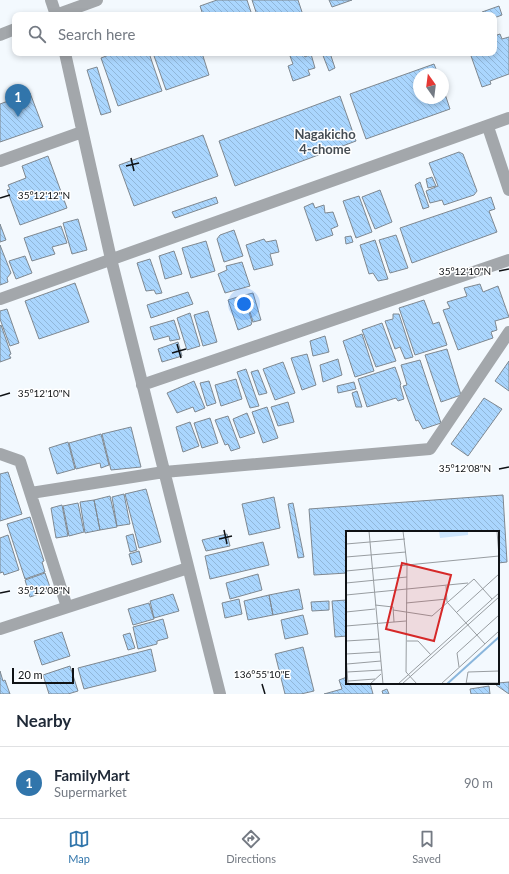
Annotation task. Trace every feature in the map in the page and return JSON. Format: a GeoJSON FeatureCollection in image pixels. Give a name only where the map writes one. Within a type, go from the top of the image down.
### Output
{"type":"FeatureCollection","features":[{"type":"Feature","properties":{"kind":"street"},"geometry":{"type":"LineString","coordinates":[[51,0],[55,12]]}},
{"type":"Feature","properties":{"kind":"street"},"geometry":{"type":"LineString","coordinates":[[64,12],[97,0]]}},
{"type":"Feature","properties":{"kind":"street"},"geometry":{"type":"LineString","coordinates":[[0,35],[12,30]]}},
{"type":"Feature","properties":{"kind":"street"},"geometry":{"type":"LineString","coordinates":[[66,56],[111,260],[220,694]]}},
{"type":"Feature","properties":{"kind":"street"},"geometry":{"type":"LineString","coordinates":[[0,299],[488,127],[509,118]]}},
{"type":"Feature","properties":{"kind":"street"},"geometry":{"type":"LineString","coordinates":[[488,127],[509,190]]}},
{"type":"Feature","properties":{"kind":"street"},"geometry":{"type":"LineString","coordinates":[[0,161],[82,132]]}},
{"type":"Feature","properties":{"kind":"street"},"geometry":{"type":"LineString","coordinates":[[142,385],[509,260]]}},
{"type":"Feature","properties":{"kind":"street"},"geometry":{"type":"LineString","coordinates":[[31,493],[164,472],[430,449],[509,332]]}},
{"type":"Feature","properties":{"kind":"street"},"geometry":{"type":"LineString","coordinates":[[0,454],[20,461],[67,607]]}},
{"type":"Feature","properties":{"kind":"street"},"geometry":{"type":"LineString","coordinates":[[0,629],[188,568]]}},
{"type":"Feature","properties":{"kind":"building"},"geometry":{"type":"Polygon","coordinates":[[[217,0],[247,0],[251,12],[202,12],[200,6],[217,0]]]}},
{"type":"Feature","properties":{"kind":"building"},"geometry":{"type":"Polygon","coordinates":[[[252,0],[298,0],[302,12],[256,12],[252,0]]]}},
{"type":"Feature","properties":{"kind":"building"},"geometry":{"type":"Polygon","coordinates":[[[329,0],[352,0],[332,7],[329,0]]]}},
{"type":"Feature","properties":{"kind":"building"},"geometry":{"type":"Polygon","coordinates":[[[499,6],[502,15],[497,17],[497,12],[482,12],[499,6]]]}},
{"type":"Feature","properties":{"kind":"building"},"geometry":{"type":"Polygon","coordinates":[[[500,34],[502,39],[509,37],[509,74],[490,81],[491,84],[482,87],[471,56],[497,56],[497,35],[500,34]]]}},
{"type":"Feature","properties":{"kind":"building"},"geometry":{"type":"Polygon","coordinates":[[[106,56],[150,56],[162,91],[118,106],[101,58],[106,56]]]}},
{"type":"Feature","properties":{"kind":"building"},"geometry":{"type":"Polygon","coordinates":[[[154,56],[203,56],[209,75],[166,90],[154,56]]]}},
{"type":"Feature","properties":{"kind":"building"},"geometry":{"type":"Polygon","coordinates":[[[290,56],[312,56],[315,68],[308,70],[310,75],[293,81],[288,66],[293,64],[290,56]]]}},
{"type":"Feature","properties":{"kind":"building"},"geometry":{"type":"Polygon","coordinates":[[[323,56],[331,56],[335,68],[329,71],[323,56]]]}},
{"type":"Feature","properties":{"kind":"building"},"geometry":{"type":"Polygon","coordinates":[[[434,64],[436,68],[423,68],[434,64]]]}},
{"type":"Feature","properties":{"kind":"building"},"geometry":{"type":"Polygon","coordinates":[[[97,67],[111,112],[101,115],[87,70],[97,67]]]}},
{"type":"Feature","properties":{"kind":"building"},"geometry":{"type":"Polygon","coordinates":[[[413,72],[413,104],[448,104],[450,109],[366,139],[350,94],[413,72]]]}},
{"type":"Feature","properties":{"kind":"building"},"geometry":{"type":"Polygon","coordinates":[[[30,93],[43,127],[0,142],[0,104],[30,93]]]}},
{"type":"Feature","properties":{"kind":"building"},"geometry":{"type":"Polygon","coordinates":[[[340,96],[356,141],[235,186],[219,141],[340,96]]]}},
{"type":"Feature","properties":{"kind":"building"},"geometry":{"type":"Polygon","coordinates":[[[203,135],[218,176],[134,206],[119,165],[203,135]]]}},
{"type":"Feature","properties":{"kind":"building"},"geometry":{"type":"Polygon","coordinates":[[[459,152],[463,154],[477,191],[474,195],[444,205],[442,200],[430,203],[426,191],[438,186],[429,163],[459,152]]]}},
{"type":"Feature","properties":{"kind":"building"},"geometry":{"type":"Polygon","coordinates":[[[48,156],[67,208],[20,225],[7,190],[10,189],[8,185],[26,178],[22,166],[48,156]]]}},
{"type":"Feature","properties":{"kind":"building"},"geometry":{"type":"Polygon","coordinates":[[[432,177],[436,186],[428,188],[426,179],[432,177]]]}},
{"type":"Feature","properties":{"kind":"building"},"geometry":{"type":"Polygon","coordinates":[[[420,182],[429,207],[423,209],[415,185],[420,182]]]}},
{"type":"Feature","properties":{"kind":"building"},"geometry":{"type":"Polygon","coordinates":[[[380,190],[392,222],[375,229],[362,197],[380,190]]]}},
{"type":"Feature","properties":{"kind":"building"},"geometry":{"type":"Polygon","coordinates":[[[359,196],[372,232],[356,238],[343,201],[359,196]]]}},
{"type":"Feature","properties":{"kind":"building"},"geometry":{"type":"Polygon","coordinates":[[[216,197],[218,203],[175,218],[172,212],[216,197]]]}},
{"type":"Feature","properties":{"kind":"building"},"geometry":{"type":"Polygon","coordinates":[[[491,197],[495,209],[489,211],[497,232],[412,263],[400,228],[491,197]]]}},
{"type":"Feature","properties":{"kind":"building"},"geometry":{"type":"Polygon","coordinates":[[[313,203],[315,208],[324,205],[325,213],[333,212],[338,226],[331,229],[333,235],[316,241],[304,207],[313,203]]]}},
{"type":"Feature","properties":{"kind":"building"},"geometry":{"type":"Polygon","coordinates":[[[78,219],[87,250],[72,254],[63,223],[78,219]]]}},
{"type":"Feature","properties":{"kind":"building"},"geometry":{"type":"Polygon","coordinates":[[[0,224],[6,240],[0,242],[0,224]]]}},
{"type":"Feature","properties":{"kind":"building"},"geometry":{"type":"Polygon","coordinates":[[[61,226],[67,243],[52,247],[55,254],[32,261],[24,238],[61,226]]]}},
{"type":"Feature","properties":{"kind":"building"},"geometry":{"type":"Polygon","coordinates":[[[234,230],[243,256],[224,262],[217,239],[220,235],[234,230]]]}},
{"type":"Feature","properties":{"kind":"building"},"geometry":{"type":"Polygon","coordinates":[[[396,235],[408,268],[390,273],[379,240],[396,235]]]}},
{"type":"Feature","properties":{"kind":"building"},"geometry":{"type":"Polygon","coordinates":[[[351,236],[353,242],[346,244],[345,237],[351,236]]]}},
{"type":"Feature","properties":{"kind":"building"},"geometry":{"type":"Polygon","coordinates":[[[264,239],[266,242],[276,240],[279,252],[270,254],[273,265],[254,270],[246,245],[264,239]]]}},
{"type":"Feature","properties":{"kind":"building"},"geometry":{"type":"Polygon","coordinates":[[[375,240],[388,279],[378,281],[373,273],[369,274],[360,245],[375,240]]]}},
{"type":"Feature","properties":{"kind":"building"},"geometry":{"type":"Polygon","coordinates":[[[206,241],[215,271],[191,278],[182,248],[206,241]]]}},
{"type":"Feature","properties":{"kind":"building"},"geometry":{"type":"Polygon","coordinates":[[[0,245],[11,273],[7,278],[8,282],[0,285],[0,245]]]}},
{"type":"Feature","properties":{"kind":"building"},"geometry":{"type":"Polygon","coordinates":[[[174,251],[182,274],[165,279],[159,256],[174,251]]]}},
{"type":"Feature","properties":{"kind":"building"},"geometry":{"type":"Polygon","coordinates":[[[25,256],[32,273],[16,279],[9,261],[25,256]]]}},
{"type":"Feature","properties":{"kind":"building"},"geometry":{"type":"Polygon","coordinates":[[[150,259],[162,293],[156,294],[154,290],[146,291],[137,263],[150,259]]]}},
{"type":"Feature","properties":{"kind":"building"},"geometry":{"type":"Polygon","coordinates":[[[242,262],[250,286],[225,293],[218,274],[227,270],[226,266],[242,262]]]}},
{"type":"Feature","properties":{"kind":"building"},"geometry":{"type":"Polygon","coordinates":[[[75,283],[89,322],[39,339],[25,301],[75,283]]]}},
{"type":"Feature","properties":{"kind":"building"},"geometry":{"type":"Polygon","coordinates":[[[480,284],[483,292],[498,286],[509,317],[495,321],[497,330],[491,332],[493,338],[458,350],[443,310],[450,308],[447,302],[467,296],[464,288],[480,284]]]}},
{"type":"Feature","properties":{"kind":"building"},"geometry":{"type":"Polygon","coordinates":[[[188,292],[193,304],[151,318],[147,305],[188,292]]]}},
{"type":"Feature","properties":{"kind":"building"},"geometry":{"type":"Polygon","coordinates":[[[253,293],[261,320],[253,322],[245,295],[253,293]]]}},
{"type":"Feature","properties":{"kind":"building"},"geometry":{"type":"Polygon","coordinates":[[[244,295],[252,322],[251,325],[238,330],[228,300],[244,295]]]}},
{"type":"Feature","properties":{"kind":"building"},"geometry":{"type":"Polygon","coordinates":[[[424,300],[433,324],[439,322],[447,345],[415,355],[399,308],[424,300]]]}},
{"type":"Feature","properties":{"kind":"building"},"geometry":{"type":"Polygon","coordinates":[[[7,309],[19,343],[10,346],[0,319],[0,311],[7,309]]]}},
{"type":"Feature","properties":{"kind":"building"},"geometry":{"type":"Polygon","coordinates":[[[208,311],[217,342],[203,346],[194,315],[208,311]]]}},
{"type":"Feature","properties":{"kind":"building"},"geometry":{"type":"Polygon","coordinates":[[[190,313],[200,346],[187,350],[177,318],[190,313]]]}},
{"type":"Feature","properties":{"kind":"building"},"geometry":{"type":"Polygon","coordinates":[[[393,314],[399,314],[413,357],[405,359],[400,347],[395,349],[385,321],[393,319],[393,314]]]}},
{"type":"Feature","properties":{"kind":"building"},"geometry":{"type":"Polygon","coordinates":[[[174,320],[180,339],[170,341],[169,336],[154,340],[150,327],[174,320]]]}},
{"type":"Feature","properties":{"kind":"building"},"geometry":{"type":"Polygon","coordinates":[[[382,323],[396,361],[376,367],[362,330],[382,323]]]}},
{"type":"Feature","properties":{"kind":"building"},"geometry":{"type":"Polygon","coordinates":[[[1,325],[11,358],[0,362],[0,326],[1,325]]]}},
{"type":"Feature","properties":{"kind":"building"},"geometry":{"type":"Polygon","coordinates":[[[362,334],[374,371],[355,377],[343,341],[362,334]]]}},
{"type":"Feature","properties":{"kind":"building"},"geometry":{"type":"Polygon","coordinates":[[[325,336],[329,352],[313,356],[310,341],[325,336]]]}},
{"type":"Feature","properties":{"kind":"building"},"geometry":{"type":"Polygon","coordinates":[[[178,342],[182,356],[162,362],[158,349],[178,342]]]}},
{"type":"Feature","properties":{"kind":"building"},"geometry":{"type":"Polygon","coordinates":[[[447,349],[461,395],[441,402],[425,355],[447,349]]]}},
{"type":"Feature","properties":{"kind":"building"},"geometry":{"type":"Polygon","coordinates":[[[307,354],[316,385],[302,390],[291,358],[307,354]]]}},
{"type":"Feature","properties":{"kind":"building"},"geometry":{"type":"Polygon","coordinates":[[[338,359],[342,375],[323,382],[320,365],[338,359]]]}},
{"type":"Feature","properties":{"kind":"building"},"geometry":{"type":"Polygon","coordinates":[[[420,360],[441,423],[423,429],[418,420],[416,421],[403,386],[407,385],[401,365],[420,360]]]}},
{"type":"Feature","properties":{"kind":"building"},"geometry":{"type":"Polygon","coordinates":[[[509,361],[509,391],[495,381],[509,361]]]}},
{"type":"Feature","properties":{"kind":"building"},"geometry":{"type":"Polygon","coordinates":[[[283,362],[295,393],[275,400],[263,369],[283,362]]]}},
{"type":"Feature","properties":{"kind":"building"},"geometry":{"type":"Polygon","coordinates":[[[395,367],[404,399],[398,401],[396,398],[367,407],[358,379],[395,367]]]}},
{"type":"Feature","properties":{"kind":"building"},"geometry":{"type":"Polygon","coordinates":[[[246,369],[259,406],[250,408],[237,372],[246,369]]]}},
{"type":"Feature","properties":{"kind":"building"},"geometry":{"type":"Polygon","coordinates":[[[258,370],[267,393],[259,395],[251,372],[258,370]]]}},
{"type":"Feature","properties":{"kind":"building"},"geometry":{"type":"Polygon","coordinates":[[[236,379],[242,399],[221,406],[215,385],[236,379]]]}},
{"type":"Feature","properties":{"kind":"building"},"geometry":{"type":"Polygon","coordinates":[[[194,381],[205,408],[195,412],[193,407],[177,413],[167,393],[194,381]]]}},
{"type":"Feature","properties":{"kind":"building"},"geometry":{"type":"Polygon","coordinates":[[[209,381],[216,403],[207,406],[200,383],[209,381]]]}},
{"type":"Feature","properties":{"kind":"building"},"geometry":{"type":"Polygon","coordinates":[[[354,382],[356,389],[338,393],[337,386],[354,382]]]}},
{"type":"Feature","properties":{"kind":"building"},"geometry":{"type":"Polygon","coordinates":[[[357,391],[362,407],[356,407],[352,393],[357,391]]]}},
{"type":"Feature","properties":{"kind":"building"},"geometry":{"type":"Polygon","coordinates":[[[484,398],[502,409],[468,456],[451,444],[484,398]]]}},
{"type":"Feature","properties":{"kind":"building"},"geometry":{"type":"Polygon","coordinates":[[[288,402],[294,422],[278,426],[271,407],[288,402]]]}},
{"type":"Feature","properties":{"kind":"building"},"geometry":{"type":"Polygon","coordinates":[[[267,407],[278,438],[263,443],[252,412],[267,407]]]}},
{"type":"Feature","properties":{"kind":"building"},"geometry":{"type":"Polygon","coordinates":[[[247,413],[255,433],[240,438],[233,419],[247,413]]]}},
{"type":"Feature","properties":{"kind":"building"},"geometry":{"type":"Polygon","coordinates":[[[228,416],[240,448],[231,451],[228,444],[225,445],[215,420],[228,416]]]}},
{"type":"Feature","properties":{"kind":"building"},"geometry":{"type":"Polygon","coordinates":[[[210,418],[218,443],[202,448],[194,423],[210,418]]]}},
{"type":"Feature","properties":{"kind":"building"},"geometry":{"type":"Polygon","coordinates":[[[190,422],[199,446],[183,452],[176,427],[190,422]]]}},
{"type":"Feature","properties":{"kind":"building"},"geometry":{"type":"Polygon","coordinates":[[[131,427],[141,467],[111,470],[102,434],[131,427]]]}},
{"type":"Feature","properties":{"kind":"building"},"geometry":{"type":"Polygon","coordinates":[[[101,434],[109,465],[101,468],[100,463],[76,469],[69,443],[101,434]]]}},
{"type":"Feature","properties":{"kind":"building"},"geometry":{"type":"Polygon","coordinates":[[[68,442],[75,469],[57,474],[49,448],[68,442]]]}},
{"type":"Feature","properties":{"kind":"building"},"geometry":{"type":"Polygon","coordinates":[[[8,472],[22,514],[0,521],[0,474],[8,472]]]}},
{"type":"Feature","properties":{"kind":"building"},"geometry":{"type":"Polygon","coordinates":[[[146,489],[161,542],[139,548],[125,494],[146,489]]]}},
{"type":"Feature","properties":{"kind":"building"},"geometry":{"type":"Polygon","coordinates":[[[124,494],[130,524],[117,526],[112,497],[124,494]]]}},
{"type":"Feature","properties":{"kind":"building"},"geometry":{"type":"Polygon","coordinates":[[[503,495],[507,562],[499,563],[499,531],[346,531],[346,573],[314,575],[309,509],[503,495]]]}},
{"type":"Feature","properties":{"kind":"building"},"geometry":{"type":"Polygon","coordinates":[[[110,496],[117,527],[100,530],[94,500],[110,496]]]}},
{"type":"Feature","properties":{"kind":"building"},"geometry":{"type":"Polygon","coordinates":[[[274,497],[280,528],[249,535],[242,504],[274,497]]]}},
{"type":"Feature","properties":{"kind":"building"},"geometry":{"type":"Polygon","coordinates":[[[94,500],[100,530],[85,533],[80,502],[94,500]]]}},
{"type":"Feature","properties":{"kind":"building"},"geometry":{"type":"Polygon","coordinates":[[[78,503],[84,532],[69,536],[63,506],[78,503]]]}},
{"type":"Feature","properties":{"kind":"building"},"geometry":{"type":"Polygon","coordinates":[[[293,503],[304,557],[298,558],[288,504],[293,503]]]}},
{"type":"Feature","properties":{"kind":"building"},"geometry":{"type":"Polygon","coordinates":[[[62,505],[68,536],[56,538],[51,508],[62,505]]]}},
{"type":"Feature","properties":{"kind":"building"},"geometry":{"type":"Polygon","coordinates":[[[30,517],[44,561],[42,562],[45,572],[25,579],[7,524],[30,517]]]}},
{"type":"Feature","properties":{"kind":"building"},"geometry":{"type":"Polygon","coordinates":[[[133,534],[137,550],[130,552],[126,536],[133,534]]]}},
{"type":"Feature","properties":{"kind":"building"},"geometry":{"type":"Polygon","coordinates":[[[227,534],[230,546],[206,551],[202,540],[227,534]]]}},
{"type":"Feature","properties":{"kind":"building"},"geometry":{"type":"Polygon","coordinates":[[[8,535],[19,570],[4,575],[3,572],[0,573],[0,538],[8,535]]]}},
{"type":"Feature","properties":{"kind":"building"},"geometry":{"type":"Polygon","coordinates":[[[263,542],[269,565],[210,579],[205,556],[263,542]]]}},
{"type":"Feature","properties":{"kind":"building"},"geometry":{"type":"Polygon","coordinates":[[[139,551],[142,562],[132,565],[129,554],[139,551]]]}},
{"type":"Feature","properties":{"kind":"building"},"geometry":{"type":"Polygon","coordinates":[[[45,573],[51,590],[30,597],[25,580],[45,573]]]}},
{"type":"Feature","properties":{"kind":"building"},"geometry":{"type":"Polygon","coordinates":[[[258,574],[262,590],[230,599],[226,583],[258,574]]]}},
{"type":"Feature","properties":{"kind":"building"},"geometry":{"type":"Polygon","coordinates":[[[299,589],[303,609],[273,615],[269,595],[299,589]]]}},
{"type":"Feature","properties":{"kind":"building"},"geometry":{"type":"Polygon","coordinates":[[[173,594],[179,611],[154,618],[150,601],[173,594]]]}},
{"type":"Feature","properties":{"kind":"building"},"geometry":{"type":"Polygon","coordinates":[[[269,595],[273,615],[248,620],[244,601],[269,595]]]}},
{"type":"Feature","properties":{"kind":"building"},"geometry":{"type":"Polygon","coordinates":[[[239,599],[242,614],[225,618],[222,603],[239,599]]]}},
{"type":"Feature","properties":{"kind":"building"},"geometry":{"type":"Polygon","coordinates":[[[346,600],[346,636],[335,637],[332,601],[346,600]]]}},
{"type":"Feature","properties":{"kind":"building"},"geometry":{"type":"Polygon","coordinates":[[[329,601],[329,610],[312,611],[311,602],[329,601]]]}},
{"type":"Feature","properties":{"kind":"building"},"geometry":{"type":"Polygon","coordinates":[[[149,603],[154,619],[133,625],[128,609],[149,603]]]}},
{"type":"Feature","properties":{"kind":"building"},"geometry":{"type":"Polygon","coordinates":[[[303,615],[308,634],[285,639],[281,620],[303,615]]]}},
{"type":"Feature","properties":{"kind":"building"},"geometry":{"type":"Polygon","coordinates":[[[163,619],[168,638],[157,641],[157,644],[138,649],[133,627],[163,619]]]}},
{"type":"Feature","properties":{"kind":"building"},"geometry":{"type":"Polygon","coordinates":[[[62,632],[70,656],[42,665],[34,641],[62,632]]]}},
{"type":"Feature","properties":{"kind":"building"},"geometry":{"type":"Polygon","coordinates":[[[130,633],[135,648],[128,650],[123,635],[130,633]]]}},
{"type":"Feature","properties":{"kind":"building"},"geometry":{"type":"Polygon","coordinates":[[[303,647],[314,691],[301,694],[285,694],[275,654],[303,647]]]}},
{"type":"Feature","properties":{"kind":"building"},"geometry":{"type":"Polygon","coordinates":[[[151,649],[156,671],[84,689],[78,668],[151,649]]]}},
{"type":"Feature","properties":{"kind":"building"},"geometry":{"type":"Polygon","coordinates":[[[70,666],[78,691],[68,694],[49,694],[43,675],[70,666]]]}},
{"type":"Feature","properties":{"kind":"building"},"geometry":{"type":"Polygon","coordinates":[[[0,671],[3,681],[5,680],[10,694],[0,694],[0,671]]]}},
{"type":"Feature","properties":{"kind":"building"},"geometry":{"type":"Polygon","coordinates":[[[346,677],[346,684],[370,684],[373,694],[324,694],[342,689],[339,680],[346,677]]]}},
{"type":"Feature","properties":{"kind":"building"},"geometry":{"type":"Polygon","coordinates":[[[509,682],[509,694],[496,685],[499,683],[509,682]]]}},
{"type":"Feature","properties":{"kind":"building"},"geometry":{"type":"Polygon","coordinates":[[[489,686],[490,694],[471,694],[470,689],[489,686]]]}},
{"type":"Feature","properties":{"kind":"building"},"geometry":{"type":"Polygon","coordinates":[[[387,689],[389,694],[383,694],[382,691],[387,689]]]}},
{"type":"Feature","properties":{"kind":"place","name":"FamilyMart"},"geometry":{"type":"Point","coordinates":[18,117]}},
{"type":"Feature","properties":{"kind":"district","name":"Nagakicho 4-chome"},"geometry":{"type":"Point","coordinates":[325,142]}}]}
